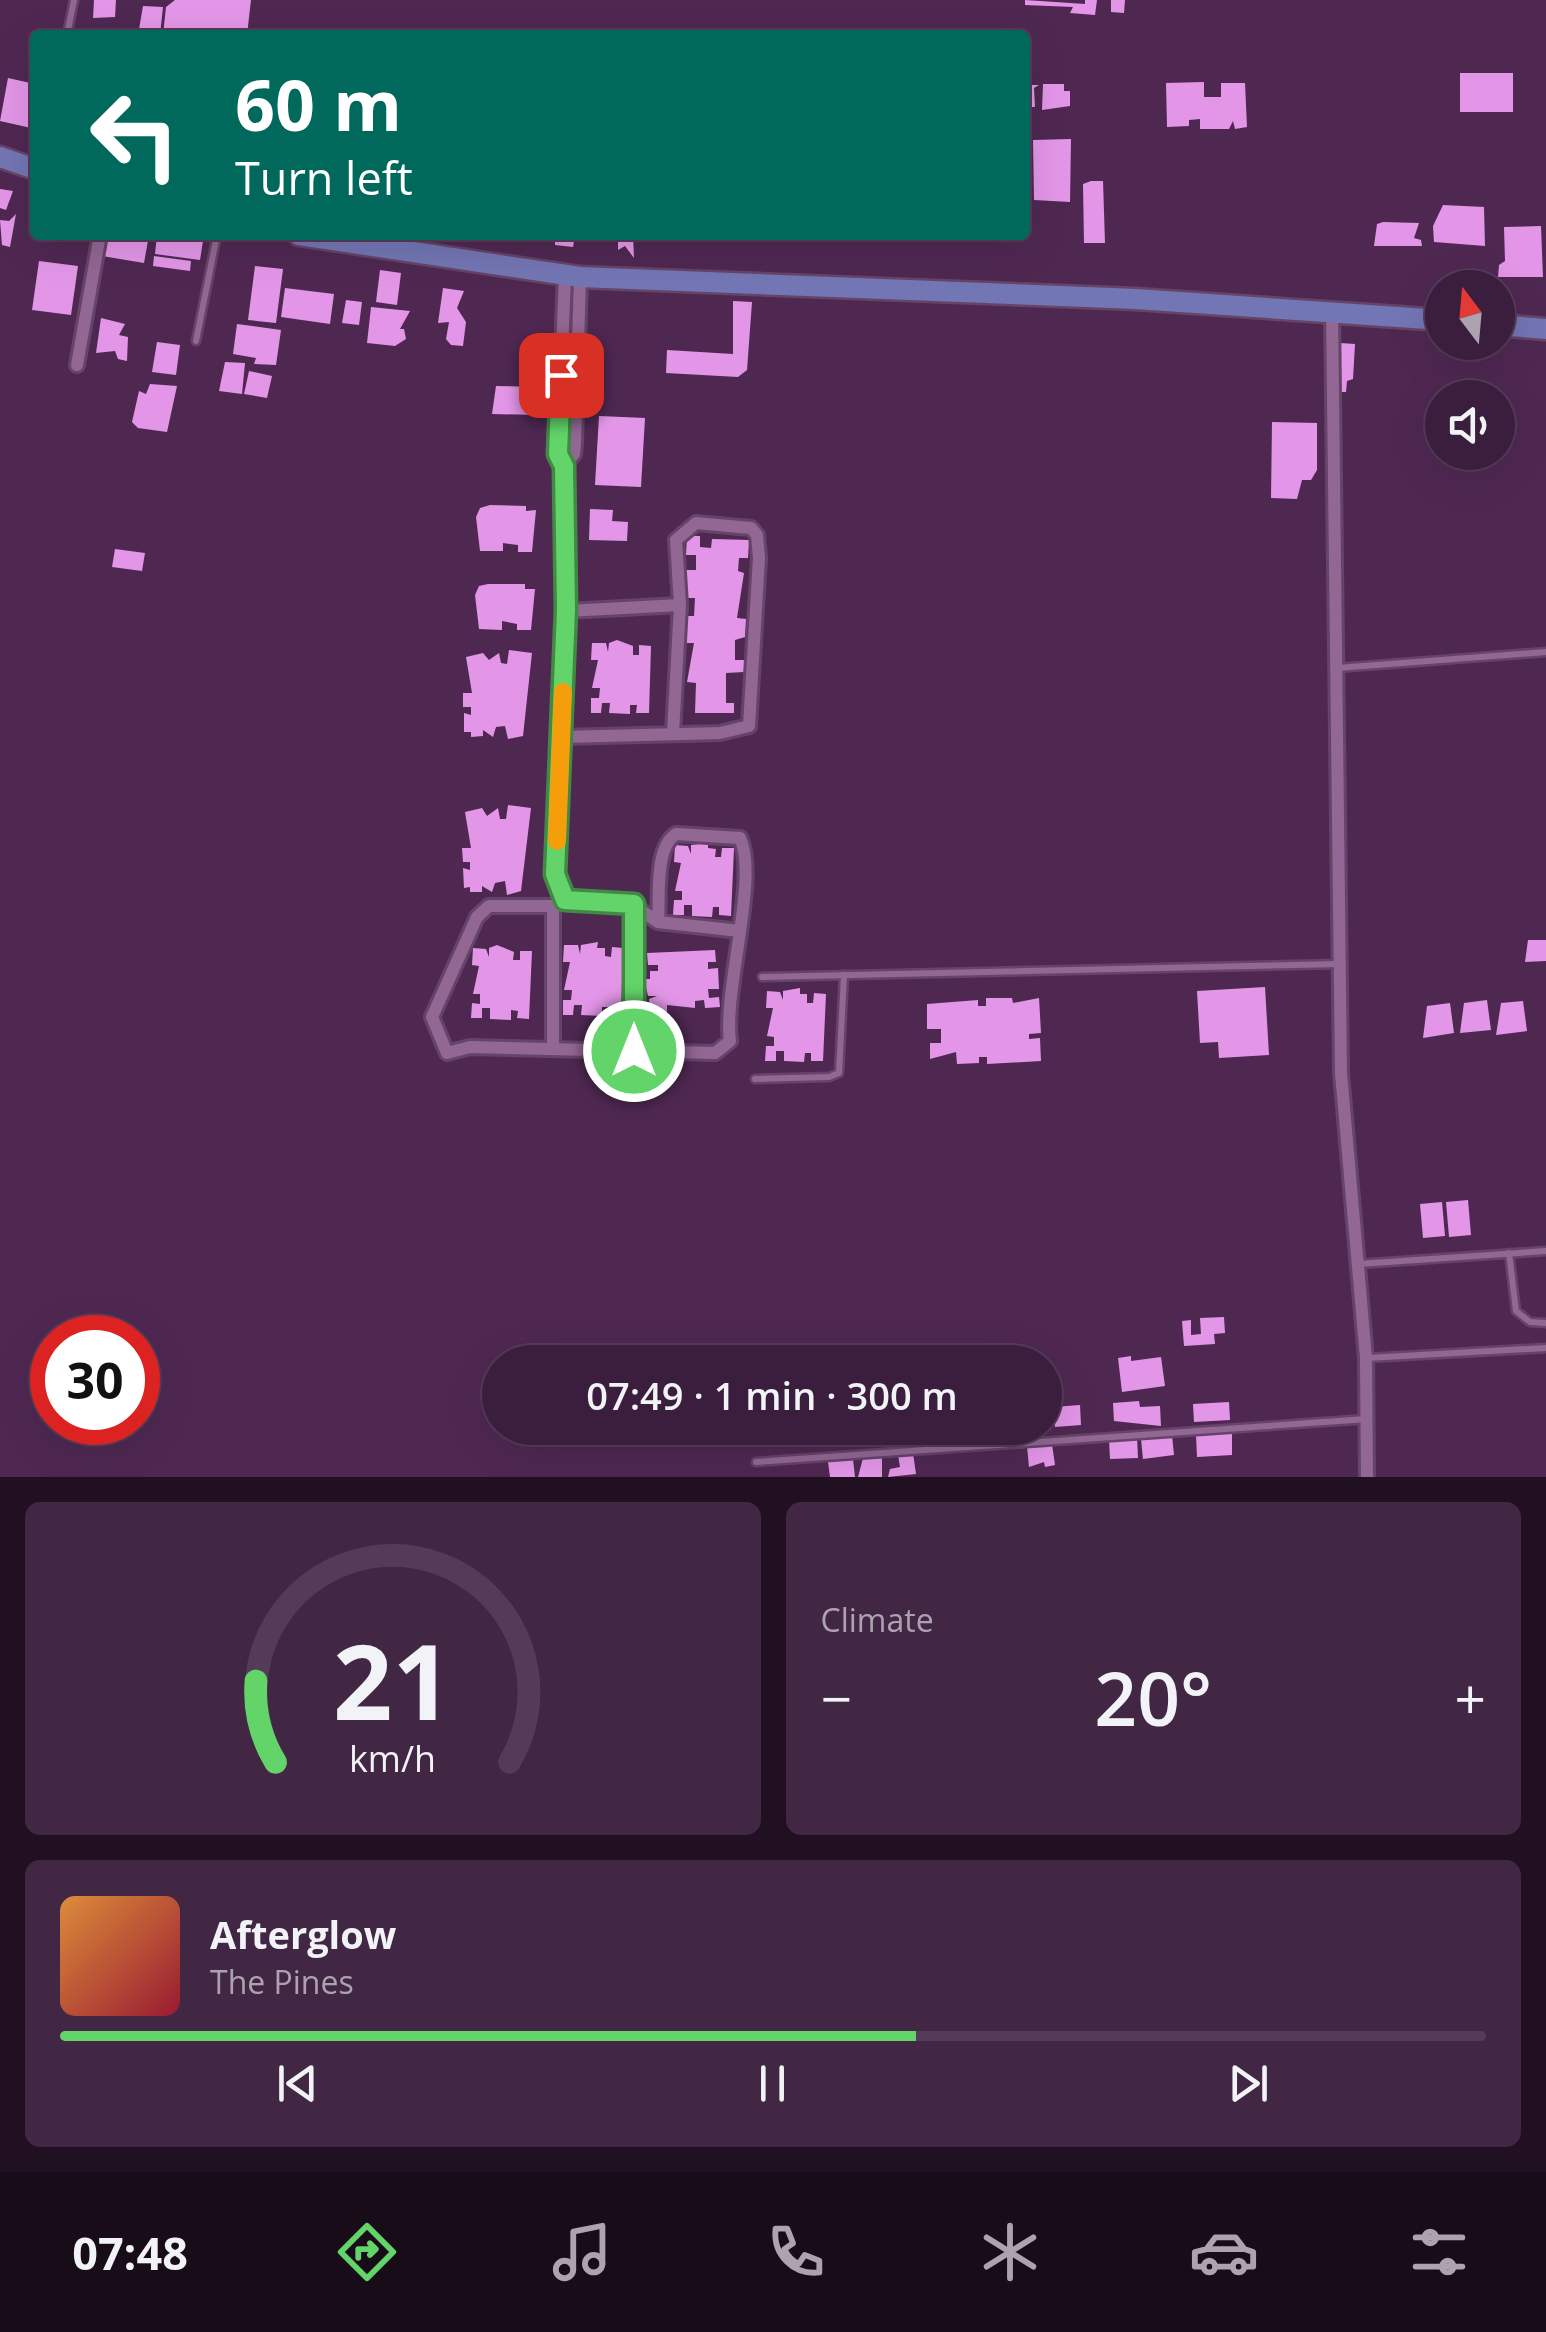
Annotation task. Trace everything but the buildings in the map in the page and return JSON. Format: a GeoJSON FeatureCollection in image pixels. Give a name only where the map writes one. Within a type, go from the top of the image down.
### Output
{"type":"FeatureCollection","features":[{"type":"Feature","properties":{"kind":"main road"},"geometry":{"type":"LineString","coordinates":[[0,157],[30,168]]}},
{"type":"Feature","properties":{"kind":"main road"},"geometry":{"type":"LineString","coordinates":[[332,240],[573,276],[1332,310],[1425,318]]}},
{"type":"Feature","properties":{"kind":"main road"},"geometry":{"type":"LineString","coordinates":[[1515,326],[1546,329]]}},
{"type":"Feature","properties":{"kind":"street"},"geometry":{"type":"LineString","coordinates":[[77,365],[99,240]]}},
{"type":"Feature","properties":{"kind":"street"},"geometry":{"type":"LineString","coordinates":[[553,1048],[559,903],[555,874],[566,610],[564,466],[558,454],[573,276]]}},
{"type":"Feature","properties":{"kind":"street"},"geometry":{"type":"LineString","coordinates":[[1332,310],[1341,1073],[1366,1358],[1367,1477]]}},
{"type":"Feature","properties":{"kind":"street"},"geometry":{"type":"LineString","coordinates":[[562,737],[674,734],[739,731],[749,726],[757,535],[750,528],[696,522],[676,540],[680,604],[674,734]]}},
{"type":"Feature","properties":{"kind":"street"},"geometry":{"type":"LineString","coordinates":[[566,610],[680,604]]}},
{"type":"Feature","properties":{"kind":"street"},"geometry":{"type":"LineString","coordinates":[[658,922],[664,850],[670,838],[676,834],[734,836],[744,845],[740,932],[726,1015],[730,1041],[715,1053],[553,1048],[470,1048],[447,1053],[432,1017],[482,912],[489,906],[634,904],[658,922],[740,932]]}},
{"type":"Feature","properties":{"kind":"street"},"geometry":{"type":"LineString","coordinates":[[634,904],[634,1051]]}},
{"type":"Feature","properties":{"kind":"lane"},"geometry":{"type":"LineString","coordinates":[[68,30],[74,0]]}},
{"type":"Feature","properties":{"kind":"lane"},"geometry":{"type":"LineString","coordinates":[[196,341],[216,240]]}},
{"type":"Feature","properties":{"kind":"lane"},"geometry":{"type":"LineString","coordinates":[[1336,668],[1546,652]]}},
{"type":"Feature","properties":{"kind":"lane"},"geometry":{"type":"LineString","coordinates":[[762,977],[1341,964]]}},
{"type":"Feature","properties":{"kind":"lane"},"geometry":{"type":"LineString","coordinates":[[755,1079],[830,1077],[839,1073],[844,975]]}},
{"type":"Feature","properties":{"kind":"lane"},"geometry":{"type":"LineString","coordinates":[[1357,1264],[1546,1250]]}},
{"type":"Feature","properties":{"kind":"lane"},"geometry":{"type":"LineString","coordinates":[[1509,1253],[1516,1312],[1530,1322],[1546,1323]]}},
{"type":"Feature","properties":{"kind":"lane"},"geometry":{"type":"LineString","coordinates":[[1366,1358],[1546,1348]]}},
{"type":"Feature","properties":{"kind":"lane"},"geometry":{"type":"LineString","coordinates":[[756,1462],[1367,1420]]}},
{"type":"Feature","properties":{"kind":"slow traffic"},"geometry":{"type":"LineString","coordinates":[[557,841],[563,692]]}},
{"type":"Feature","properties":{"kind":"route"},"geometry":{"type":"LineString","coordinates":[[561,375],[558,454],[564,466],[566,610],[555,874],[565,900],[634,904],[634,1051]]}}]}
